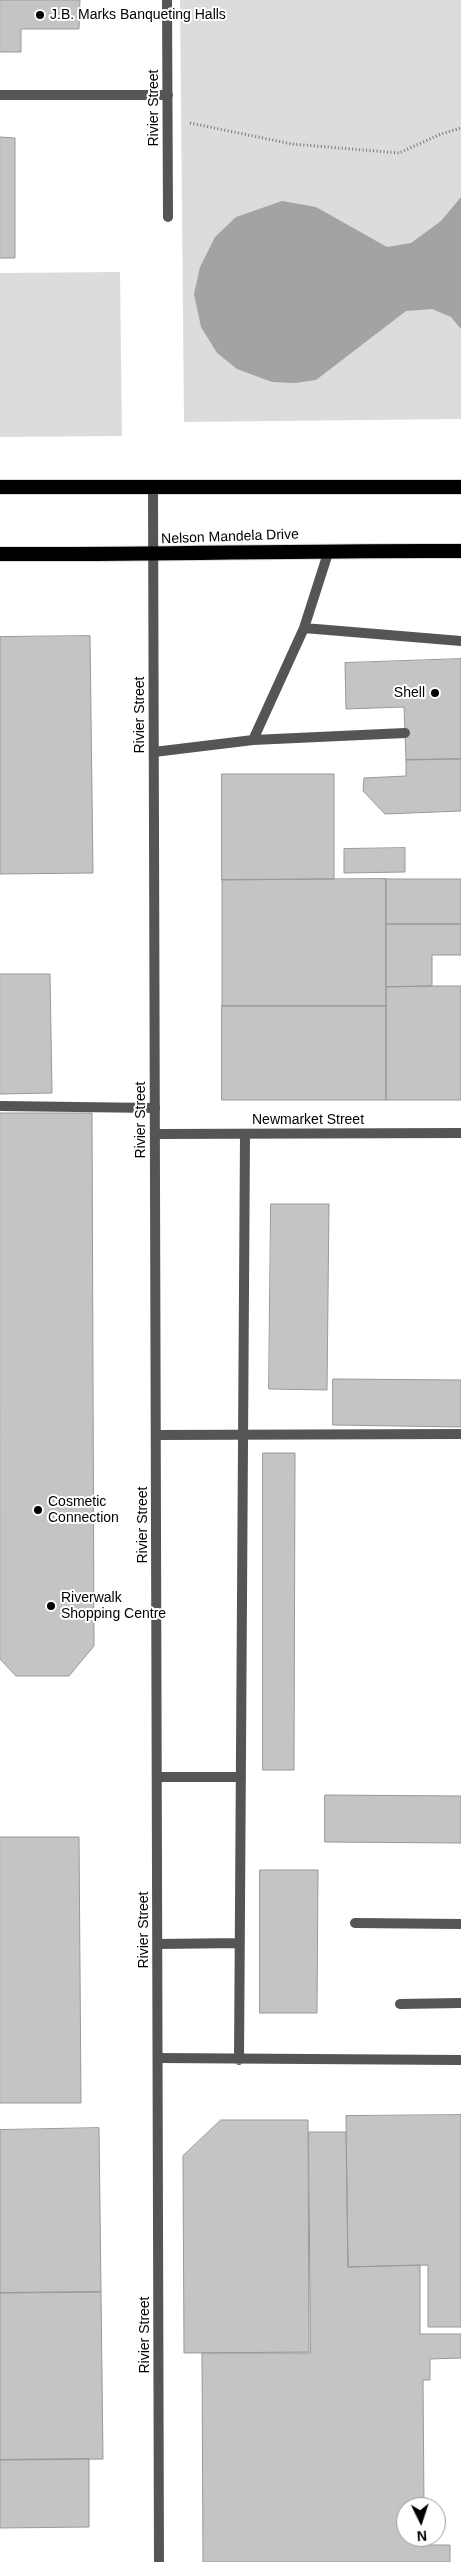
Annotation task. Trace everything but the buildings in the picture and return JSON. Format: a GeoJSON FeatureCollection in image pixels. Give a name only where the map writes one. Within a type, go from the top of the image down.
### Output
{"type":"FeatureCollection","features":[{"type":"Feature","properties":{"kind":"highway"},"geometry":{"type":"LineString","coordinates":[[0,487],[461,486]]}},
{"type":"Feature","properties":{"kind":"highway","name":"Nelson Mandela Drive"},"geometry":{"type":"LineString","coordinates":[[0,554],[153,555],[329,550],[461,551]]}},
{"type":"Feature","properties":{"kind":"street","name":"Rivier Street"},"geometry":{"type":"LineString","coordinates":[[167,0],[168,216]]}},
{"type":"Feature","properties":{"kind":"street"},"geometry":{"type":"LineString","coordinates":[[0,95],[168,95]]}},
{"type":"Feature","properties":{"kind":"street","name":"Rivier Street"},"geometry":{"type":"LineString","coordinates":[[153,488],[159,2562]]}},
{"type":"Feature","properties":{"kind":"street"},"geometry":{"type":"LineString","coordinates":[[253,740],[304,628],[329,550]]}},
{"type":"Feature","properties":{"kind":"street"},"geometry":{"type":"LineString","coordinates":[[304,628],[461,641]]}},
{"type":"Feature","properties":{"kind":"street"},"geometry":{"type":"LineString","coordinates":[[154,752],[253,740],[405,733]]}},
{"type":"Feature","properties":{"kind":"street"},"geometry":{"type":"LineString","coordinates":[[0,1106],[155,1108]]}},
{"type":"Feature","properties":{"kind":"street","name":"Newmarket Street"},"geometry":{"type":"LineString","coordinates":[[155,1134],[461,1133]]}},
{"type":"Feature","properties":{"kind":"street"},"geometry":{"type":"LineString","coordinates":[[239,2060],[245,1134]]}},
{"type":"Feature","properties":{"kind":"street"},"geometry":{"type":"LineString","coordinates":[[156,1435],[243,1436],[277,1433],[461,1434]]}},
{"type":"Feature","properties":{"kind":"street"},"geometry":{"type":"LineString","coordinates":[[157,1777],[241,1777]]}},
{"type":"Feature","properties":{"kind":"street"},"geometry":{"type":"LineString","coordinates":[[355,1924],[461,1924]]}},
{"type":"Feature","properties":{"kind":"street"},"geometry":{"type":"LineString","coordinates":[[158,1944],[240,1943]]}},
{"type":"Feature","properties":{"kind":"street"},"geometry":{"type":"LineString","coordinates":[[400,2004],[461,2003]]}},
{"type":"Feature","properties":{"kind":"street"},"geometry":{"type":"LineString","coordinates":[[158,2058],[461,2060]]}},
{"type":"Feature","properties":{"kind":"path"},"geometry":{"type":"LineString","coordinates":[[168,119],[292,144],[399,153],[441,134],[461,128]]}},
{"type":"Feature","properties":{"kind":"shaded area"},"geometry":{"type":"Polygon","coordinates":[[[180,0],[461,0],[461,419],[184,422],[180,0]]]}},
{"type":"Feature","properties":{"kind":"shaded area"},"geometry":{"type":"Polygon","coordinates":[[[461,197],[461,329],[451,317],[432,309],[406,311],[316,380],[295,383],[272,382],[237,369],[217,353],[201,327],[194,294],[200,267],[215,237],[236,217],[282,201],[316,207],[387,247],[411,243],[441,221],[461,197]]]}},
{"type":"Feature","properties":{"kind":"shaded area"},"geometry":{"type":"Polygon","coordinates":[[[120,272],[122,436],[0,437],[0,273],[120,272]]]}},
{"type":"Feature","properties":{"kind":"place","name":"J.B. Marks Banqueting Halls"},"geometry":{"type":"Point","coordinates":[40,15]}},
{"type":"Feature","properties":{"kind":"place","name":"Shell"},"geometry":{"type":"Point","coordinates":[435,693]}},
{"type":"Feature","properties":{"kind":"place","name":"Cosmetic Connection"},"geometry":{"type":"Point","coordinates":[38,1510]}},
{"type":"Feature","properties":{"kind":"place","name":"Riverwalk Shopping Centre"},"geometry":{"type":"Point","coordinates":[51,1606]}}]}
